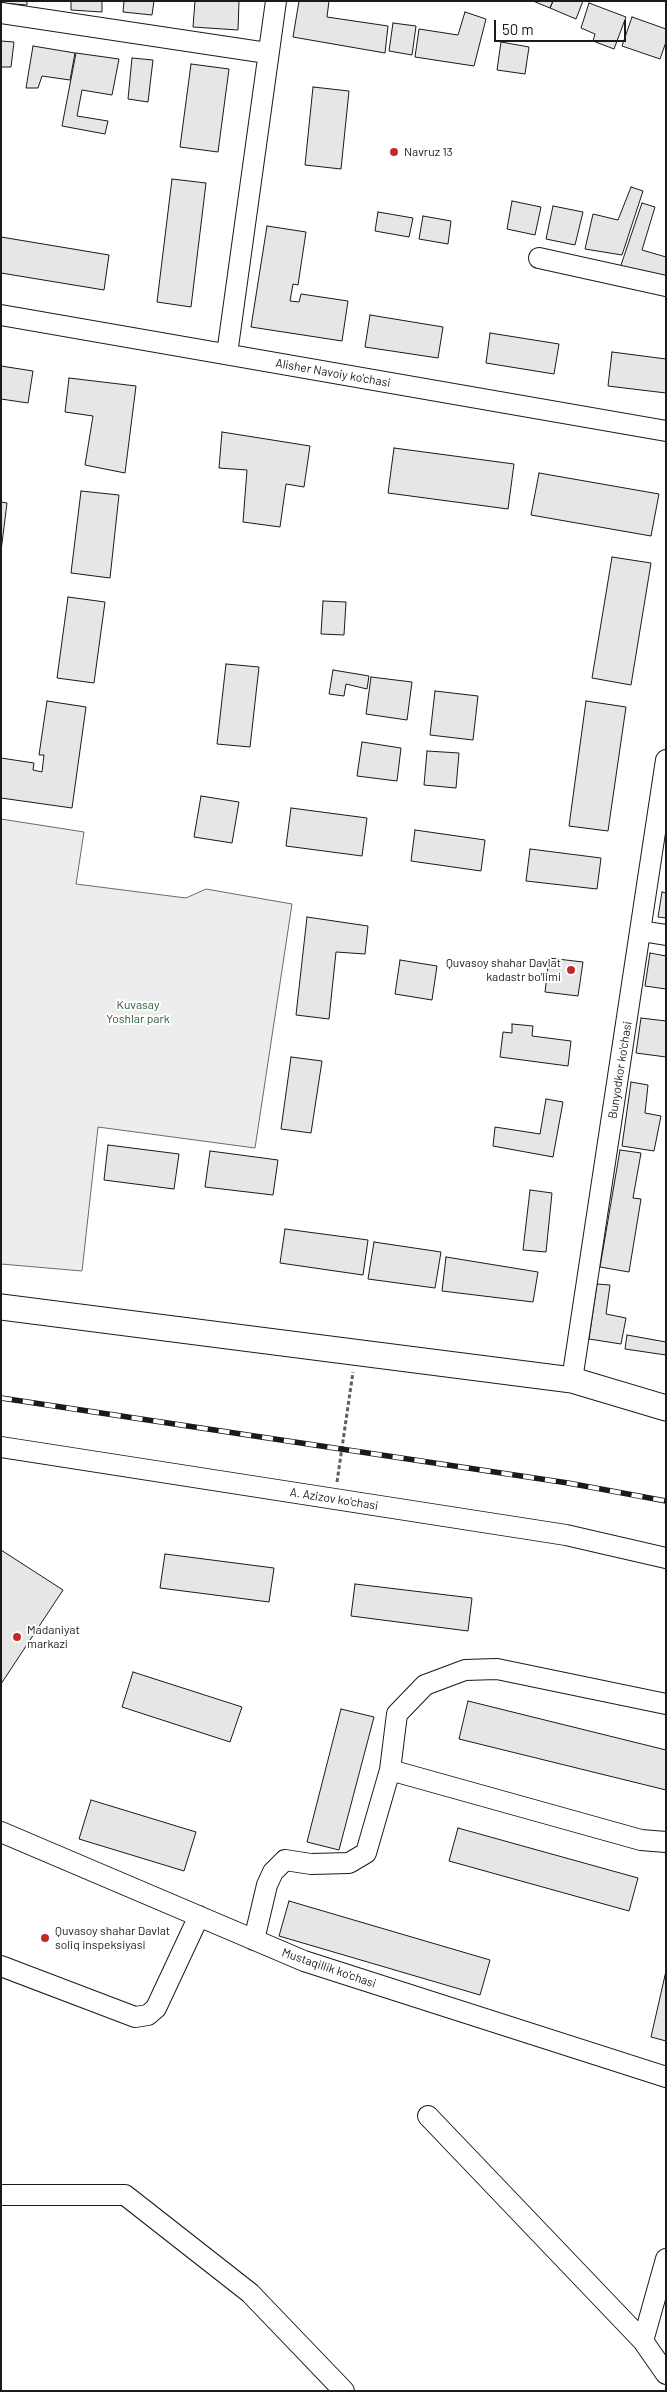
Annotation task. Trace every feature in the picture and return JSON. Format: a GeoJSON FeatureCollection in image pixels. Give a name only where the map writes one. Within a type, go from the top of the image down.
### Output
{"type":"FeatureCollection","features":[{"type":"Feature","properties":{"kind":"main road"},"geometry":{"type":"LineString","coordinates":[[1,1307],[572,1380],[666,1408]]}},
{"type":"Feature","properties":{"kind":"street"},"geometry":{"type":"LineString","coordinates":[[227,354],[267,53],[276,1]]}},
{"type":"Feature","properties":{"kind":"street"},"geometry":{"type":"LineString","coordinates":[[1,13],[267,53]]}},
{"type":"Feature","properties":{"kind":"street"},"geometry":{"type":"LineString","coordinates":[[540,258],[666,286]]}},
{"type":"Feature","properties":{"kind":"street","name":"Alisher Navoiy ko'chasi"},"geometry":{"type":"LineString","coordinates":[[1,315],[666,431]]}},
{"type":"Feature","properties":{"kind":"street","name":"Bunyodkor ko'chasi"},"geometry":{"type":"LineString","coordinates":[[572,1380],[666,760]]}},
{"type":"Feature","properties":{"kind":"street"},"geometry":{"type":"LineString","coordinates":[[641,931],[666,935]]}},
{"type":"Feature","properties":{"kind":"street","name":"A. Azizov ko'chasi"},"geometry":{"type":"LineString","coordinates":[[1,1447],[566,1535],[666,1558]]}},
{"type":"Feature","properties":{"kind":"street"},"geometry":{"type":"LineString","coordinates":[[254,1940],[267,1885],[273,1872],[285,1860],[311,1864],[348,1863],[366,1853],[390,1770],[397,1714],[425,1685],[465,1670],[497,1669],[666,1704]]}},
{"type":"Feature","properties":{"kind":"street"},"geometry":{"type":"LineString","coordinates":[[390,1770],[641,1840],[666,1842]]}},
{"type":"Feature","properties":{"kind":"street","name":"Mustaqillik ko'chasi"},"geometry":{"type":"LineString","coordinates":[[1,1832],[304,1961],[666,2077]]}},
{"type":"Feature","properties":{"kind":"street"},"geometry":{"type":"LineString","coordinates":[[1,1966],[135,2017],[148,2015],[156,2008],[199,1916]]}},
{"type":"Feature","properties":{"kind":"street"},"geometry":{"type":"LineString","coordinates":[[428,2116],[643,2341],[666,2374]]}},
{"type":"Feature","properties":{"kind":"street"},"geometry":{"type":"LineString","coordinates":[[1,2196],[125,2196],[250,2293],[344,2391]]}},
{"type":"Feature","properties":{"kind":"street"},"geometry":{"type":"LineString","coordinates":[[643,2341],[666,2258]]}},
{"type":"Feature","properties":{"kind":"path"},"geometry":{"type":"LineString","coordinates":[[335,1499],[356,1352]]}},
{"type":"Feature","properties":{"kind":"shaded area","name":"Kuvasay Yoshlar park"},"geometry":{"type":"Polygon","coordinates":[[[1,819],[84,832],[76,884],[186,898],[206,889],[292,904],[255,1148],[98,1127],[82,1271],[1,1264],[1,819]]]}},
{"type":"Feature","properties":{"kind":"building"},"geometry":{"type":"Polygon","coordinates":[[[1,1],[27,1],[27,5],[1,3],[1,1]]]}},
{"type":"Feature","properties":{"kind":"building"},"geometry":{"type":"Polygon","coordinates":[[[71,1],[102,1],[102,12],[71,10],[71,1]]]}},
{"type":"Feature","properties":{"kind":"building"},"geometry":{"type":"Polygon","coordinates":[[[124,1],[154,1],[152,15],[123,12],[124,1]]]}},
{"type":"Feature","properties":{"kind":"building"},"geometry":{"type":"Polygon","coordinates":[[[195,1],[239,1],[238,30],[193,27],[195,1]]]}},
{"type":"Feature","properties":{"kind":"building"},"geometry":{"type":"Polygon","coordinates":[[[299,1],[329,1],[327,17],[388,26],[385,53],[293,37],[299,1]]]}},
{"type":"Feature","properties":{"kind":"building"},"geometry":{"type":"Polygon","coordinates":[[[533,1],[553,1],[550,8],[533,1]]]}},
{"type":"Feature","properties":{"kind":"building"},"geometry":{"type":"Polygon","coordinates":[[[553,1],[583,1],[576,19],[550,8],[553,1]]]}},
{"type":"Feature","properties":{"kind":"building"},"geometry":{"type":"Polygon","coordinates":[[[589,3],[626,17],[614,49],[593,41],[595,34],[581,28],[589,3]]]}},
{"type":"Feature","properties":{"kind":"building"},"geometry":{"type":"Polygon","coordinates":[[[465,12],[486,19],[474,66],[415,57],[419,29],[458,35],[465,12]]]}},
{"type":"Feature","properties":{"kind":"building"},"geometry":{"type":"Polygon","coordinates":[[[632,17],[666,29],[666,42],[660,59],[622,46],[632,17]]]}},
{"type":"Feature","properties":{"kind":"building"},"geometry":{"type":"Polygon","coordinates":[[[393,23],[416,26],[412,55],[389,51],[393,23]]]}},
{"type":"Feature","properties":{"kind":"building"},"geometry":{"type":"Polygon","coordinates":[[[1,41],[14,42],[11,67],[1,67],[1,41]]]}},
{"type":"Feature","properties":{"kind":"building"},"geometry":{"type":"Polygon","coordinates":[[[501,42],[529,47],[525,74],[497,70],[501,42]]]}},
{"type":"Feature","properties":{"kind":"building"},"geometry":{"type":"Polygon","coordinates":[[[33,46],[75,53],[70,80],[42,76],[38,88],[26,88],[33,46]]]}},
{"type":"Feature","properties":{"kind":"building"},"geometry":{"type":"Polygon","coordinates":[[[76,53],[119,59],[112,95],[82,90],[77,116],[108,121],[105,134],[62,126],[76,53]]]}},
{"type":"Feature","properties":{"kind":"building"},"geometry":{"type":"Polygon","coordinates":[[[132,58],[153,60],[148,102],[128,99],[132,58]]]}},
{"type":"Feature","properties":{"kind":"building"},"geometry":{"type":"Polygon","coordinates":[[[191,64],[229,69],[218,152],[180,147],[191,64]]]}},
{"type":"Feature","properties":{"kind":"building"},"geometry":{"type":"Polygon","coordinates":[[[313,87],[349,91],[341,169],[305,165],[313,87]]]}},
{"type":"Feature","properties":{"kind":"building"},"geometry":{"type":"Polygon","coordinates":[[[172,179],[206,183],[191,307],[157,302],[172,179]]]}},
{"type":"Feature","properties":{"kind":"building"},"geometry":{"type":"Polygon","coordinates":[[[631,187],[643,191],[622,255],[585,249],[593,214],[618,220],[631,187]]]}},
{"type":"Feature","properties":{"kind":"building"},"geometry":{"type":"Polygon","coordinates":[[[512,201],[541,207],[535,235],[507,229],[512,201]]]}},
{"type":"Feature","properties":{"kind":"building"},"geometry":{"type":"Polygon","coordinates":[[[642,203],[655,207],[642,250],[666,257],[666,283],[619,271],[642,203]]]}},
{"type":"Feature","properties":{"kind":"building"},"geometry":{"type":"Polygon","coordinates":[[[553,206],[583,212],[575,245],[546,239],[553,206]]]}},
{"type":"Feature","properties":{"kind":"building"},"geometry":{"type":"Polygon","coordinates":[[[378,212],[413,218],[409,237],[375,231],[378,212]]]}},
{"type":"Feature","properties":{"kind":"building"},"geometry":{"type":"Polygon","coordinates":[[[423,216],[451,221],[448,244],[419,239],[423,216]]]}},
{"type":"Feature","properties":{"kind":"building"},"geometry":{"type":"Polygon","coordinates":[[[267,226],[306,232],[298,285],[293,284],[290,301],[299,302],[301,294],[348,301],[342,341],[251,327],[267,226]]]}},
{"type":"Feature","properties":{"kind":"building"},"geometry":{"type":"Polygon","coordinates":[[[1,237],[109,255],[104,290],[1,273],[1,237]]]}},
{"type":"Feature","properties":{"kind":"building"},"geometry":{"type":"Polygon","coordinates":[[[370,315],[443,327],[438,358],[365,347],[370,315]]]}},
{"type":"Feature","properties":{"kind":"building"},"geometry":{"type":"Polygon","coordinates":[[[490,333],[559,344],[554,374],[486,363],[490,333]]]}},
{"type":"Feature","properties":{"kind":"building"},"geometry":{"type":"Polygon","coordinates":[[[612,352],[666,359],[666,393],[608,386],[612,352]]]}},
{"type":"Feature","properties":{"kind":"building"},"geometry":{"type":"Polygon","coordinates":[[[1,366],[33,371],[28,403],[1,399],[1,366]]]}},
{"type":"Feature","properties":{"kind":"building"},"geometry":{"type":"Polygon","coordinates":[[[69,378],[136,386],[125,473],[85,465],[93,416],[65,412],[69,378]]]}},
{"type":"Feature","properties":{"kind":"building"},"geometry":{"type":"Polygon","coordinates":[[[222,432],[310,446],[304,487],[286,484],[280,527],[243,522],[247,470],[219,468],[222,432]]]}},
{"type":"Feature","properties":{"kind":"building"},"geometry":{"type":"Polygon","coordinates":[[[394,448],[514,464],[508,509],[388,493],[394,448]]]}},
{"type":"Feature","properties":{"kind":"building"},"geometry":{"type":"Polygon","coordinates":[[[539,473],[659,494],[651,536],[531,515],[539,473]]]}},
{"type":"Feature","properties":{"kind":"building"},"geometry":{"type":"Polygon","coordinates":[[[81,491],[119,495],[110,578],[71,573],[81,491]]]}},
{"type":"Feature","properties":{"kind":"building"},"geometry":{"type":"Polygon","coordinates":[[[1,502],[7,503],[1,551],[1,502]]]}},
{"type":"Feature","properties":{"kind":"building"},"geometry":{"type":"Polygon","coordinates":[[[612,557],[651,563],[631,685],[592,678],[612,557]]]}},
{"type":"Feature","properties":{"kind":"building"},"geometry":{"type":"Polygon","coordinates":[[[68,597],[105,602],[94,683],[57,678],[68,597]]]}},
{"type":"Feature","properties":{"kind":"building"},"geometry":{"type":"Polygon","coordinates":[[[323,601],[346,602],[344,635],[321,634],[323,601]]]}},
{"type":"Feature","properties":{"kind":"building"},"geometry":{"type":"Polygon","coordinates":[[[226,664],[259,667],[250,747],[217,744],[226,664]]]}},
{"type":"Feature","properties":{"kind":"building"},"geometry":{"type":"Polygon","coordinates":[[[333,670],[369,676],[367,689],[346,684],[344,696],[329,694],[333,670]]]}},
{"type":"Feature","properties":{"kind":"building"},"geometry":{"type":"Polygon","coordinates":[[[371,677],[412,682],[407,720],[366,714],[371,677]]]}},
{"type":"Feature","properties":{"kind":"building"},"geometry":{"type":"Polygon","coordinates":[[[435,691],[478,696],[473,740],[430,735],[435,691]]]}},
{"type":"Feature","properties":{"kind":"building"},"geometry":{"type":"Polygon","coordinates":[[[47,701],[86,707],[72,808],[1,798],[1,758],[34,763],[33,770],[42,772],[44,755],[39,755],[47,701]]]}},
{"type":"Feature","properties":{"kind":"building"},"geometry":{"type":"Polygon","coordinates":[[[586,701],[626,707],[608,831],[569,826],[586,701]]]}},
{"type":"Feature","properties":{"kind":"building"},"geometry":{"type":"Polygon","coordinates":[[[362,742],[401,748],[397,781],[357,776],[362,742]]]}},
{"type":"Feature","properties":{"kind":"building"},"geometry":{"type":"Polygon","coordinates":[[[427,751],[459,753],[456,788],[424,785],[427,751]]]}},
{"type":"Feature","properties":{"kind":"building"},"geometry":{"type":"Polygon","coordinates":[[[201,796],[239,802],[232,843],[194,837],[201,796]]]}},
{"type":"Feature","properties":{"kind":"building"},"geometry":{"type":"Polygon","coordinates":[[[291,808],[367,818],[362,856],[286,846],[291,808]]]}},
{"type":"Feature","properties":{"kind":"building"},"geometry":{"type":"Polygon","coordinates":[[[415,830],[485,840],[481,871],[411,861],[415,830]]]}},
{"type":"Feature","properties":{"kind":"building"},"geometry":{"type":"Polygon","coordinates":[[[530,849],[601,858],[597,889],[526,881],[530,849]]]}},
{"type":"Feature","properties":{"kind":"building"},"geometry":{"type":"Polygon","coordinates":[[[662,892],[666,893],[666,918],[658,917],[662,892]]]}},
{"type":"Feature","properties":{"kind":"building"},"geometry":{"type":"Polygon","coordinates":[[[307,917],[368,926],[365,954],[336,952],[329,1019],[296,1015],[307,917]]]}},
{"type":"Feature","properties":{"kind":"building"},"geometry":{"type":"Polygon","coordinates":[[[650,953],[666,956],[666,989],[645,986],[650,953]]]}},
{"type":"Feature","properties":{"kind":"building"},"geometry":{"type":"Polygon","coordinates":[[[549,958],[583,962],[578,996],[545,992],[549,958]]]}},
{"type":"Feature","properties":{"kind":"building"},"geometry":{"type":"Polygon","coordinates":[[[400,960],[437,966],[432,1000],[395,994],[400,960]]]}},
{"type":"Feature","properties":{"kind":"building"},"geometry":{"type":"Polygon","coordinates":[[[641,1018],[666,1021],[666,1057],[636,1053],[641,1018]]]}},
{"type":"Feature","properties":{"kind":"building"},"geometry":{"type":"Polygon","coordinates":[[[512,1024],[533,1026],[532,1036],[571,1041],[568,1066],[500,1057],[503,1032],[512,1033],[512,1024]]]}},
{"type":"Feature","properties":{"kind":"building"},"geometry":{"type":"Polygon","coordinates":[[[291,1057],[322,1061],[311,1133],[281,1129],[291,1057]]]}},
{"type":"Feature","properties":{"kind":"building"},"geometry":{"type":"Polygon","coordinates":[[[631,1082],[648,1085],[645,1113],[661,1116],[654,1151],[622,1146],[631,1082]]]}},
{"type":"Feature","properties":{"kind":"building"},"geometry":{"type":"Polygon","coordinates":[[[546,1099],[563,1102],[553,1157],[493,1146],[495,1127],[540,1134],[546,1099]]]}},
{"type":"Feature","properties":{"kind":"building"},"geometry":{"type":"Polygon","coordinates":[[[108,1145],[179,1154],[174,1189],[104,1180],[108,1145]]]}},
{"type":"Feature","properties":{"kind":"building"},"geometry":{"type":"Polygon","coordinates":[[[620,1150],[641,1153],[633,1198],[641,1199],[629,1272],[600,1267],[620,1150]]]}},
{"type":"Feature","properties":{"kind":"building"},"geometry":{"type":"Polygon","coordinates":[[[210,1151],[278,1160],[273,1195],[205,1187],[210,1151]]]}},
{"type":"Feature","properties":{"kind":"building"},"geometry":{"type":"Polygon","coordinates":[[[530,1190],[552,1193],[546,1252],[523,1250],[530,1190]]]}},
{"type":"Feature","properties":{"kind":"building"},"geometry":{"type":"Polygon","coordinates":[[[285,1229],[368,1240],[363,1275],[280,1263],[285,1229]]]}},
{"type":"Feature","properties":{"kind":"building"},"geometry":{"type":"Polygon","coordinates":[[[374,1242],[441,1252],[435,1288],[368,1279],[374,1242]]]}},
{"type":"Feature","properties":{"kind":"building"},"geometry":{"type":"Polygon","coordinates":[[[446,1257],[538,1272],[533,1302],[442,1291],[446,1257]]]}},
{"type":"Feature","properties":{"kind":"building"},"geometry":{"type":"Polygon","coordinates":[[[597,1284],[610,1285],[606,1314],[626,1318],[621,1344],[589,1339],[597,1284]]]}},
{"type":"Feature","properties":{"kind":"building"},"geometry":{"type":"Polygon","coordinates":[[[627,1335],[666,1342],[666,1355],[625,1349],[627,1335]]]}},
{"type":"Feature","properties":{"kind":"building","name":"Madaniyat markazi"},"geometry":{"type":"Polygon","coordinates":[[[1,1550],[63,1590],[1,1684],[1,1550]]]}},
{"type":"Feature","properties":{"kind":"building"},"geometry":{"type":"Polygon","coordinates":[[[165,1554],[274,1568],[269,1602],[160,1588],[165,1554]]]}},
{"type":"Feature","properties":{"kind":"building"},"geometry":{"type":"Polygon","coordinates":[[[355,1584],[472,1598],[468,1631],[351,1616],[355,1584]]]}},
{"type":"Feature","properties":{"kind":"building"},"geometry":{"type":"Polygon","coordinates":[[[133,1672],[242,1707],[230,1742],[122,1707],[133,1672]]]}},
{"type":"Feature","properties":{"kind":"building"},"geometry":{"type":"Polygon","coordinates":[[[468,1701],[666,1750],[666,1790],[459,1739],[468,1701]]]}},
{"type":"Feature","properties":{"kind":"building"},"geometry":{"type":"Polygon","coordinates":[[[341,1709],[374,1717],[339,1850],[307,1842],[341,1709]]]}},
{"type":"Feature","properties":{"kind":"building"},"geometry":{"type":"Polygon","coordinates":[[[91,1800],[196,1832],[184,1871],[79,1839],[91,1800]]]}},
{"type":"Feature","properties":{"kind":"building"},"geometry":{"type":"Polygon","coordinates":[[[458,1828],[638,1878],[629,1911],[449,1861],[458,1828]]]}},
{"type":"Feature","properties":{"kind":"building"},"geometry":{"type":"Polygon","coordinates":[[[289,1901],[490,1960],[480,1995],[279,1936],[289,1901]]]}},
{"type":"Feature","properties":{"kind":"building"},"geometry":{"type":"Polygon","coordinates":[[[666,1971],[666,2041],[651,2037],[666,1971]]]}},
{"type":"Feature","properties":{"kind":"railway"},"geometry":{"type":"LineString","coordinates":[[1,1398],[568,1483],[666,1501]]}},
{"type":"Feature","properties":{"kind":"place","name":"Navruz 13"},"geometry":{"type":"Point","coordinates":[394,152]}},
{"type":"Feature","properties":{"kind":"place","name":"Quvasoy shahar Davlat kadastr bo'limi"},"geometry":{"type":"Point","coordinates":[571,970]}},
{"type":"Feature","properties":{"kind":"place","name":"Madaniyat markazi"},"geometry":{"type":"Point","coordinates":[17,1637]}},
{"type":"Feature","properties":{"kind":"place","name":"Quvasoy shahar Davlat soliq inspeksiyasi"},"geometry":{"type":"Point","coordinates":[45,1938]}}]}
